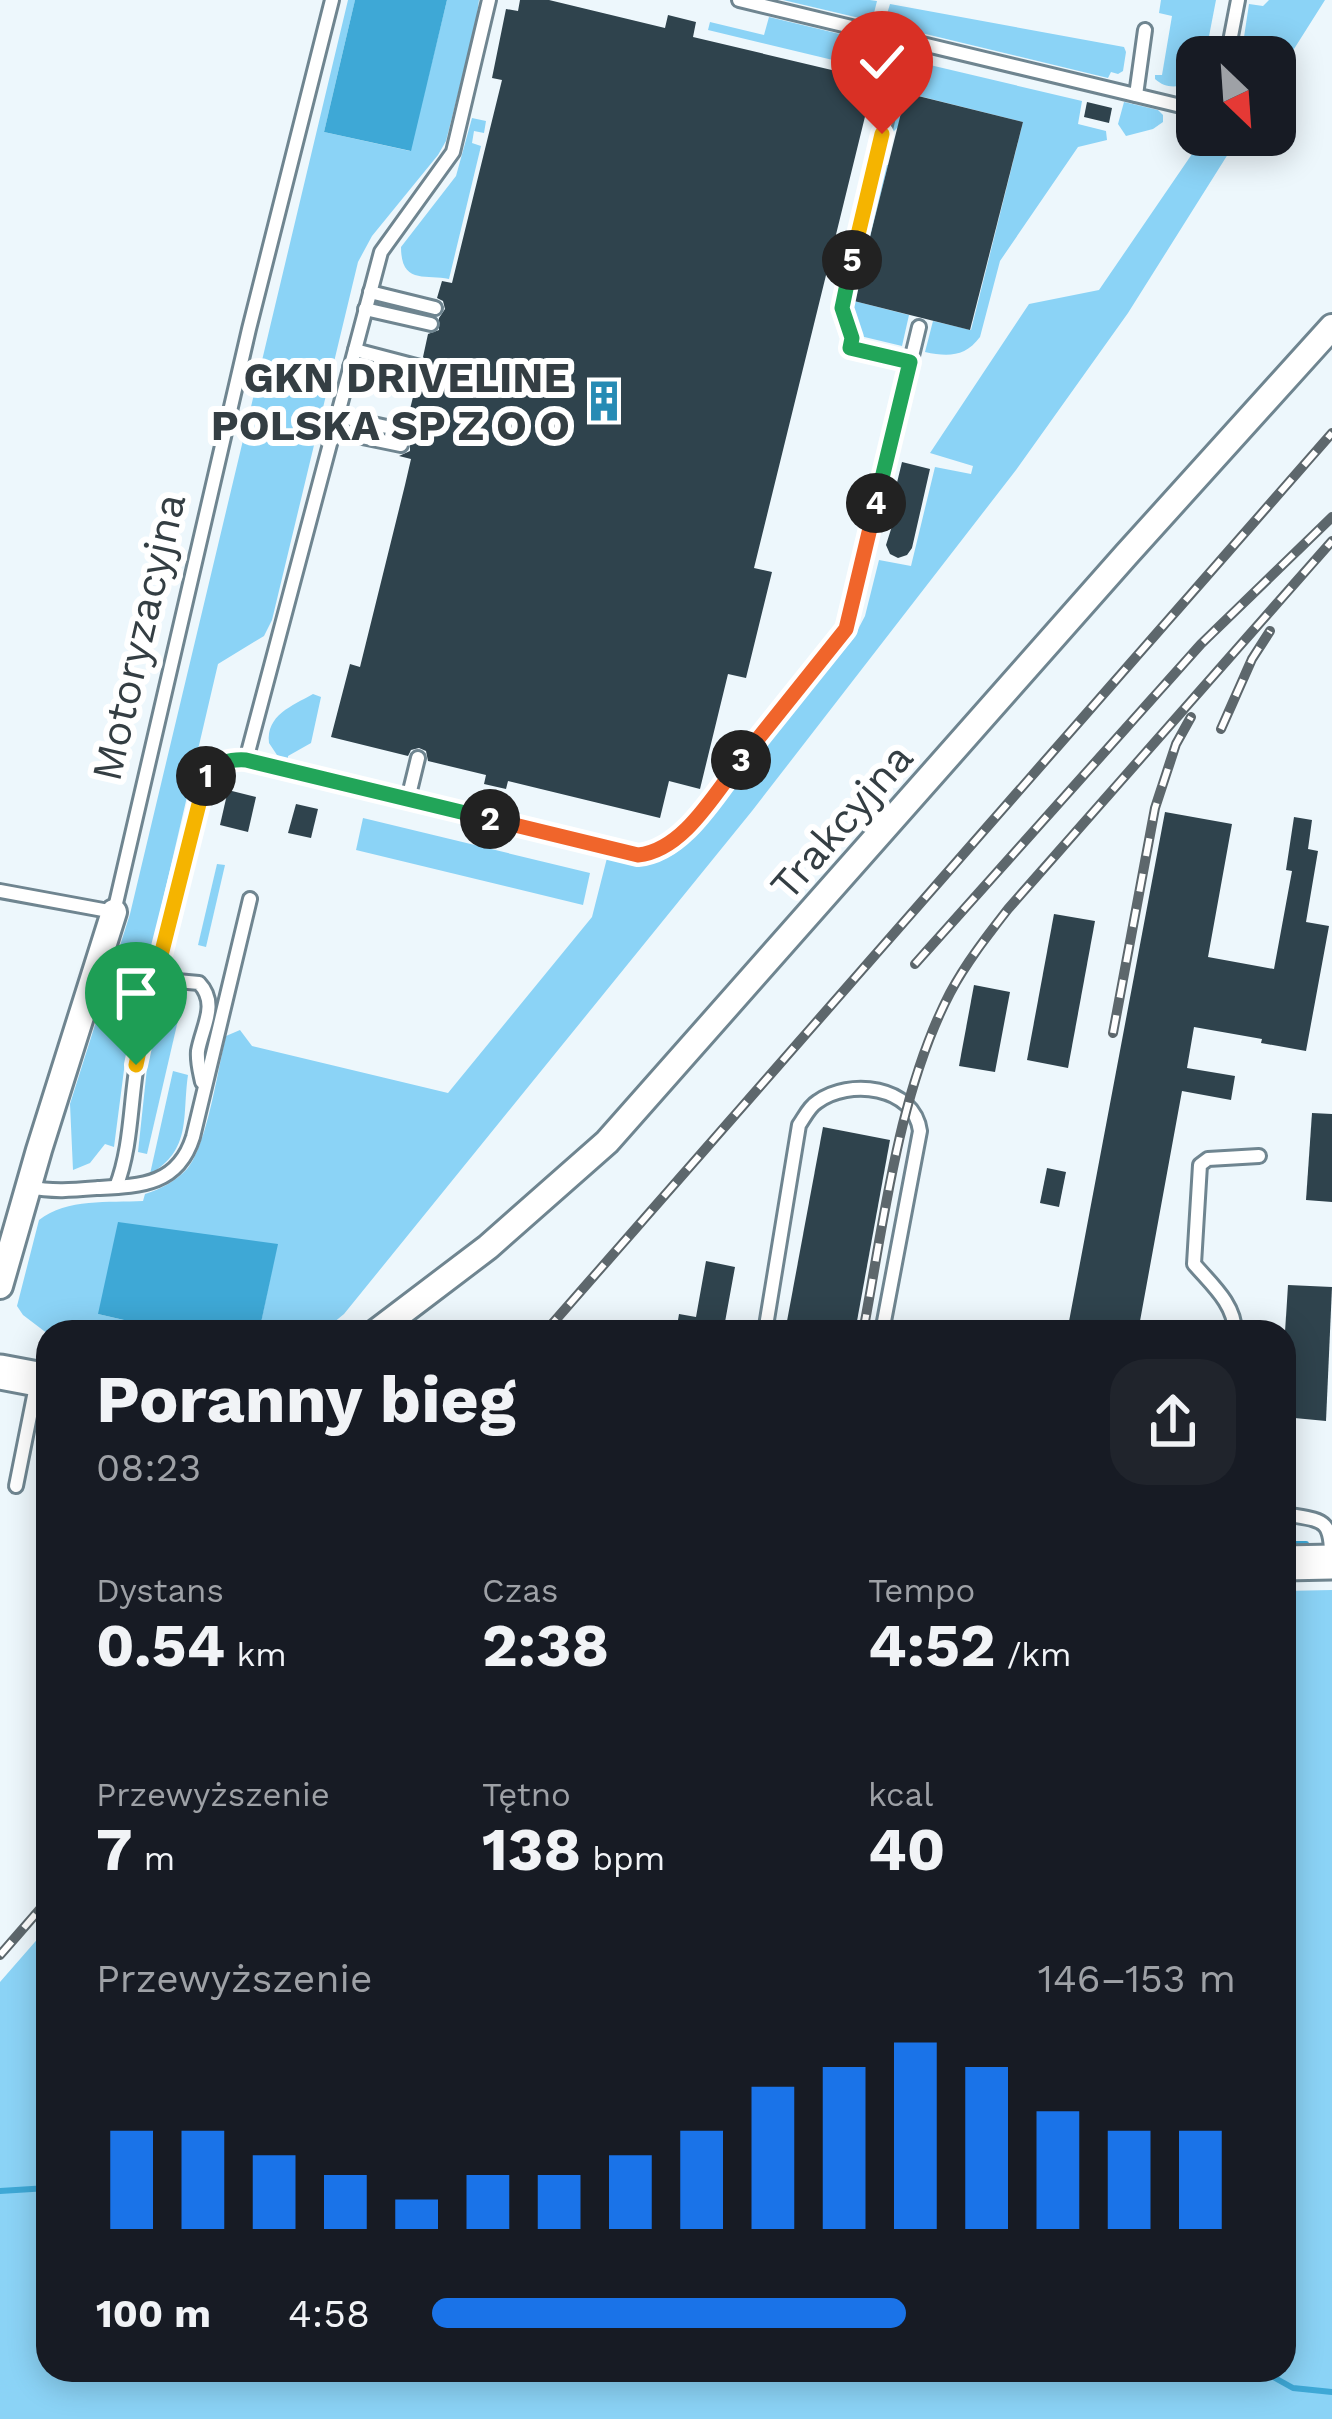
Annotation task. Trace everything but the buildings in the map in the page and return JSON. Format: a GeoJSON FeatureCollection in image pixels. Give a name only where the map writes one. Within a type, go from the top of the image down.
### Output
{"type":"FeatureCollection","features":[{"type":"Feature","properties":{"kind":"street","name":"Trakcyjna"},"geometry":{"type":"LineString","coordinates":[[392,1320],[488,1247],[608,1142],[1332,327]]}},
{"type":"Feature","properties":{"kind":"street","name":"Motoryzacyjna"},"geometry":{"type":"LineString","coordinates":[[0,1286],[114,912]]}},
{"type":"Feature","properties":{"kind":"street"},"geometry":{"type":"LineString","coordinates":[[0,1372],[36,1379]]}},
{"type":"Feature","properties":{"kind":"street"},"geometry":{"type":"LineString","coordinates":[[1296,1563],[1331,1562]]}},
{"type":"Feature","properties":{"kind":"lane","name":"Motoryzacyjna"},"geometry":{"type":"LineString","coordinates":[[114,912],[249,329],[332,0]]}},
{"type":"Feature","properties":{"kind":"lane"},"geometry":{"type":"LineString","coordinates":[[246,760],[381,252],[453,152],[489,0]]}},
{"type":"Feature","properties":{"kind":"lane"},"geometry":{"type":"LineString","coordinates":[[739,0],[1176,105]]}},
{"type":"Feature","properties":{"kind":"lane"},"geometry":{"type":"LineString","coordinates":[[1230,36],[1238,0]]}},
{"type":"Feature","properties":{"kind":"lane"},"geometry":{"type":"LineString","coordinates":[[1136,95],[1145,30]]}},
{"type":"Feature","properties":{"kind":"lane"},"geometry":{"type":"LineString","coordinates":[[905,40],[842,308],[852,338],[850,348],[910,362]]}},
{"type":"Feature","properties":{"kind":"lane"},"geometry":{"type":"LineString","coordinates":[[370,292],[435,308]]}},
{"type":"Feature","properties":{"kind":"lane"},"geometry":{"type":"LineString","coordinates":[[365,309],[431,324]]}},
{"type":"Feature","properties":{"kind":"lane"},"geometry":{"type":"LineString","coordinates":[[116,1187],[127,1150],[136,1065],[151,995],[204,779],[212,768],[226,761],[246,760],[638,855],[652,854],[674,842],[846,629],[919,327]]}},
{"type":"Feature","properties":{"kind":"lane"},"geometry":{"type":"LineString","coordinates":[[355,350],[420,367]]}},
{"type":"Feature","properties":{"kind":"lane"},"geometry":{"type":"LineString","coordinates":[[350,367],[416,383]]}},
{"type":"Feature","properties":{"kind":"lane"},"geometry":{"type":"LineString","coordinates":[[333,431],[403,438],[337,416]]}},
{"type":"Feature","properties":{"kind":"lane"},"geometry":{"type":"LineString","coordinates":[[408,799],[418,758]]}},
{"type":"Feature","properties":{"kind":"lane"},"geometry":{"type":"LineString","coordinates":[[0,891],[114,912]]}},
{"type":"Feature","properties":{"kind":"lane"},"geometry":{"type":"LineString","coordinates":[[29,1187],[50,1191],[116,1187],[157,1180],[181,1162],[193,1136],[250,899]]}},
{"type":"Feature","properties":{"kind":"lane"},"geometry":{"type":"LineString","coordinates":[[151,995],[177,981],[200,983],[208,992],[210,1005],[197,1058],[203,1089]]}},
{"type":"Feature","properties":{"kind":"lane"},"geometry":{"type":"LineString","coordinates":[[767,1320],[799,1125],[814,1103],[840,1090],[857,1088],[894,1094],[918,1119],[920,1131],[884,1320]]}},
{"type":"Feature","properties":{"kind":"lane"},"geometry":{"type":"LineString","coordinates":[[1234,1320],[1227,1303],[1194,1264],[1200,1165],[1208,1159],[1259,1156]]}},
{"type":"Feature","properties":{"kind":"lane"},"geometry":{"type":"LineString","coordinates":[[16,1486],[36,1407]]}},
{"type":"Feature","properties":{"kind":"lane"},"geometry":{"type":"LineString","coordinates":[[1296,1516],[1329,1522],[1331,1562]]}},
{"type":"Feature","properties":{"kind":"shaded area"},"geometry":{"type":"Polygon","coordinates":[[[348,0],[355,0],[324,132],[410,151],[447,0],[479,0],[446,141],[372,236],[358,262],[272,620],[264,636],[218,664],[125,1062],[114,1147],[105,1144],[90,1163],[73,1170],[70,1104],[130,914],[348,0]]]}},
{"type":"Feature","properties":{"kind":"shaded area"},"geometry":{"type":"Polygon","coordinates":[[[355,0],[447,0],[411,151],[324,132],[355,0]]]}},
{"type":"Feature","properties":{"kind":"shaded area"},"geometry":{"type":"Polygon","coordinates":[[[783,0],[870,0],[877,1],[872,21],[783,0]]]}},
{"type":"Feature","properties":{"kind":"shaded area"},"geometry":{"type":"Polygon","coordinates":[[[1161,0],[1216,0],[1209,36],[1176,36],[1176,86],[1155,79],[1162,75],[1172,16],[1159,13],[1161,0]]]}},
{"type":"Feature","properties":{"kind":"shaded area"},"geometry":{"type":"Polygon","coordinates":[[[1269,0],[1325,0],[1296,46],[1296,36],[1244,36],[1249,4],[1263,6],[1269,0]]]}},
{"type":"Feature","properties":{"kind":"shaded area"},"geometry":{"type":"Polygon","coordinates":[[[890,4],[1124,47],[1123,71],[1111,72],[1108,78],[884,24],[890,4]]]}},
{"type":"Feature","properties":{"kind":"shaded area"},"geometry":{"type":"Polygon","coordinates":[[[769,17],[869,41],[862,67],[708,30],[710,22],[764,35],[769,17]]]}},
{"type":"Feature","properties":{"kind":"shaded area"},"geometry":{"type":"Polygon","coordinates":[[[913,61],[1082,101],[1078,124],[1106,131],[1107,140],[1078,147],[1000,261],[980,337],[956,354],[925,352],[933,321],[971,330],[1023,122],[907,93],[898,127],[891,134],[913,61]]]}},
{"type":"Feature","properties":{"kind":"shaded area"},"geometry":{"type":"Polygon","coordinates":[[[1124,102],[1158,110],[1163,122],[1126,136],[1118,124],[1124,102]]]}},
{"type":"Feature","properties":{"kind":"shaded area"},"geometry":{"type":"Polygon","coordinates":[[[472,118],[486,121],[484,133],[474,131],[472,143],[481,146],[449,279],[410,273],[401,247],[456,176],[472,118]]]}},
{"type":"Feature","properties":{"kind":"shaded area"},"geometry":{"type":"Polygon","coordinates":[[[1191,156],[1227,156],[1128,313],[1016,470],[752,811],[344,1314],[337,1320],[261,1320],[277,1244],[98,1314],[124,1320],[36,1320],[36,1325],[23,1315],[17,1306],[39,1220],[75,1205],[143,1201],[145,1194],[187,1169],[206,1125],[226,1036],[240,1030],[252,1046],[448,1093],[592,917],[607,858],[645,864],[681,849],[853,639],[865,616],[879,560],[911,566],[935,467],[971,474],[973,466],[930,453],[1029,304],[1099,290],[1191,156]]]}},
{"type":"Feature","properties":{"kind":"shaded area"},"geometry":{"type":"Polygon","coordinates":[[[883,165],[888,165],[854,301],[909,315],[902,346],[856,335],[850,308],[883,165]]]}},
{"type":"Feature","properties":{"kind":"shaded area"},"geometry":{"type":"Polygon","coordinates":[[[313,694],[321,697],[311,743],[288,756],[288,761],[277,755],[269,733],[282,712],[313,694]]]}},
{"type":"Feature","properties":{"kind":"shaded area"},"geometry":{"type":"Polygon","coordinates":[[[363,818],[590,873],[583,905],[356,850],[363,818]]]}},
{"type":"Feature","properties":{"kind":"shaded area"},"geometry":{"type":"Polygon","coordinates":[[[217,864],[225,865],[206,947],[198,945],[217,864]]]}},
{"type":"Feature","properties":{"kind":"shaded area"},"geometry":{"type":"Polygon","coordinates":[[[185,990],[147,1154],[138,1152],[160,1003],[164,995],[185,990]]]}},
{"type":"Feature","properties":{"kind":"shaded area"},"geometry":{"type":"Polygon","coordinates":[[[173,1071],[188,1075],[182,1131],[173,1154],[150,1174],[173,1071]]]}},
{"type":"Feature","properties":{"kind":"shaded area"},"geometry":{"type":"Polygon","coordinates":[[[118,1222],[278,1244],[262,1320],[124,1320],[98,1314],[118,1222]]]}},
{"type":"Feature","properties":{"kind":"shaded area"},"geometry":{"type":"Polygon","coordinates":[[[1332,1590],[1332,2419],[0,2419],[0,1982],[36,1941],[36,2382],[1296,2382],[1296,1591],[1332,1590]]]}},
{"type":"Feature","properties":{"kind":"waterway"},"geometry":{"type":"LineString","coordinates":[[1296,1544],[1306,1544]]}},
{"type":"Feature","properties":{"kind":"waterway"},"geometry":{"type":"LineString","coordinates":[[0,2191],[36,2189]]}},
{"type":"Feature","properties":{"kind":"waterway"},"geometry":{"type":"LineString","coordinates":[[1282,2382],[1293,2388],[1332,2392]]}},
{"type":"Feature","properties":{"kind":"railway"},"geometry":{"type":"LineString","coordinates":[[556,1320],[1332,433]]}},
{"type":"Feature","properties":{"kind":"railway"},"geometry":{"type":"LineString","coordinates":[[915,964],[1201,644],[1332,517]]}},
{"type":"Feature","properties":{"kind":"railway"},"geometry":{"type":"LineString","coordinates":[[865,1320],[905,1115],[932,1032],[956,982],[1008,909],[1332,541]]}},
{"type":"Feature","properties":{"kind":"railway"},"geometry":{"type":"LineString","coordinates":[[1221,729],[1270,631]]}},
{"type":"Feature","properties":{"kind":"railway"},"geometry":{"type":"LineString","coordinates":[[1113,1033],[1155,808],[1176,744],[1191,717]]}},
{"type":"Feature","properties":{"kind":"railway"},"geometry":{"type":"LineString","coordinates":[[0,1955],[36,1914]]}},
{"type":"Feature","properties":{"kind":"place","name":"GKN DRIVELINE POLSKA SP Z O O"},"geometry":{"type":"Point","coordinates":[604,401]}},
{"type":"Feature","properties":{"kind":"route"},"geometry":{"type":"LineString","coordinates":[[136,1065],[202,784],[212,768],[234,759],[246,760],[638,855],[652,854],[680,836],[803,683],[846,629],[910,362],[850,348],[852,338],[842,308],[882,134]]}}]}
